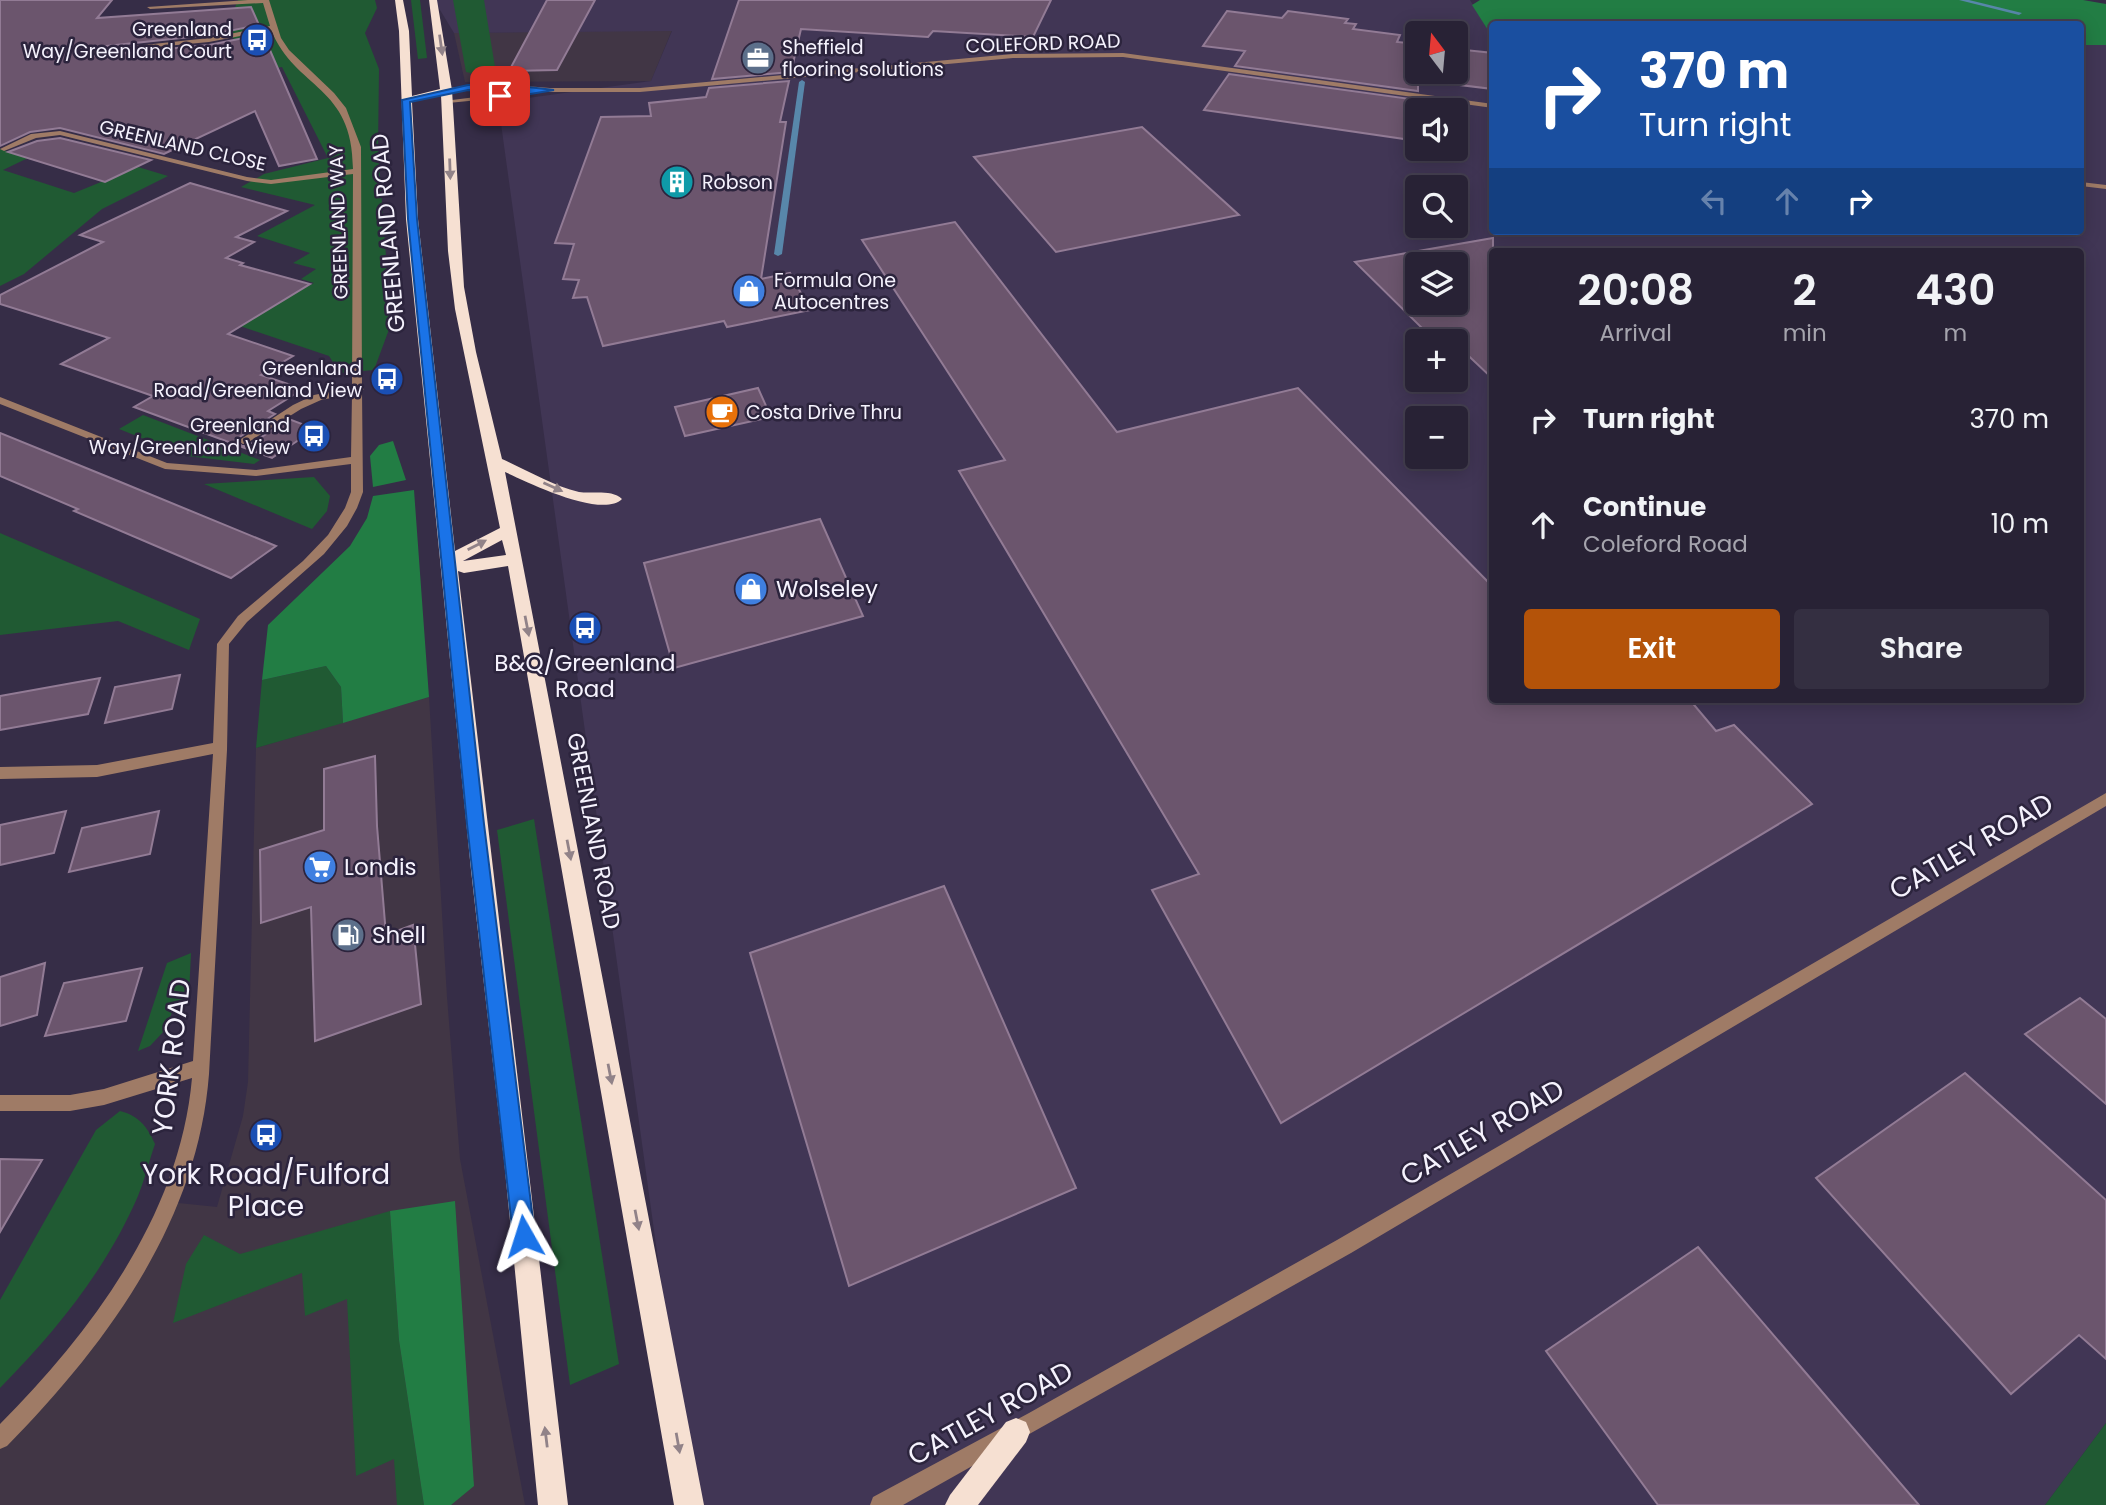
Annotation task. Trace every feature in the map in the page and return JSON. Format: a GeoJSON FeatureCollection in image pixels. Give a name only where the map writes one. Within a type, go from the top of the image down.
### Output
{"type":"FeatureCollection","features":[{"type":"Feature","properties":{"kind":"highway","name":"GREENLAND ROAD"},"geometry":{"type":"LineString","coordinates":[[399,0],[404,31],[412,219],[553,1505]]}},
{"type":"Feature","properties":{"kind":"highway","name":"GREENLAND ROAD"},"geometry":{"type":"LineString","coordinates":[[433,0],[447,95],[458,290],[472,368],[515,559],[689,1505]]}},
{"type":"Feature","properties":{"kind":"highway"},"geometry":{"type":"LineString","coordinates":[[406,100],[447,95]]}},
{"type":"Feature","properties":{"kind":"highway"},"geometry":{"type":"LineString","coordinates":[[495,461],[557,490],[580,497],[614,499]]}},
{"type":"Feature","properties":{"kind":"highway"},"geometry":{"type":"LineString","coordinates":[[449,563],[508,531]]}},
{"type":"Feature","properties":{"kind":"highway"},"geometry":{"type":"LineString","coordinates":[[449,563],[464,567],[515,559]]}},
{"type":"Feature","properties":{"kind":"highway"},"geometry":{"type":"LineString","coordinates":[[960,1505],[1016,1432]]}},
{"type":"Feature","properties":{"kind":"street","name":"GREENLAND WAY"},"geometry":{"type":"LineString","coordinates":[[150,7],[266,0],[271,28],[281,46],[344,111],[357,147],[357,492],[351,513],[323,548],[232,626]]}},
{"type":"Feature","properties":{"kind":"street"},"geometry":{"type":"LineString","coordinates":[[91,51],[209,40],[271,28]]}},
{"type":"Feature","properties":{"kind":"street","name":"COLEFORD ROAD"},"geometry":{"type":"LineString","coordinates":[[447,95],[550,90],[640,90],[1013,56],[1102,55],[1166,61],[1489,105]]}},
{"type":"Feature","properties":{"kind":"street","name":"GREENLAND CLOSE"},"geometry":{"type":"LineString","coordinates":[[4,149],[34,136],[60,133],[247,179],[271,182],[358,171]]}},
{"type":"Feature","properties":{"kind":"street"},"geometry":{"type":"LineString","coordinates":[[2084,184],[2106,187]]}},
{"type":"Feature","properties":{"kind":"street"},"geometry":{"type":"LineString","coordinates":[[243,441],[318,397],[359,388]]}},
{"type":"Feature","properties":{"kind":"street"},"geometry":{"type":"LineString","coordinates":[[0,400],[165,466],[256,473],[357,460]]}},
{"type":"Feature","properties":{"kind":"street","name":"YORK ROAD"},"geometry":{"type":"LineString","coordinates":[[0,1439],[28,1412],[77,1354],[132,1276],[169,1202],[184,1162],[195,1121],[209,960],[215,803],[220,747],[220,664],[223,644],[232,626]]}},
{"type":"Feature","properties":{"kind":"street"},"geometry":{"type":"LineString","coordinates":[[0,773],[97,771],[220,747]]}},
{"type":"Feature","properties":{"kind":"street","name":"CATLEY ROAD"},"geometry":{"type":"LineString","coordinates":[[881,1505],[1016,1432],[1338,1249],[2106,799]]}},
{"type":"Feature","properties":{"kind":"street"},"geometry":{"type":"LineString","coordinates":[[0,1103],[70,1103],[92,1100],[200,1067]]}},
{"type":"Feature","properties":{"kind":"shaded area"},"geometry":{"type":"Polygon","coordinates":[[[434,0],[1470,0],[1489,31],[1489,235],[2084,235],[2084,45],[2106,45],[2106,1423],[2045,1505],[692,1505],[498,102],[651,81],[672,31],[454,33],[434,0]]]}},
{"type":"Feature","properties":{"kind":"shaded area"},"geometry":{"type":"Polygon","coordinates":[[[672,30],[651,81],[465,82],[454,33],[672,30]]]}},
{"type":"Feature","properties":{"kind":"shaded area"},"geometry":{"type":"Polygon","coordinates":[[[429,697],[447,997],[460,1159],[525,1505],[0,1505],[0,1439],[77,1354],[169,1202],[217,1207],[243,1116],[248,1082],[256,748],[429,697]]]}},
{"type":"Feature","properties":{"kind":"green space"},"geometry":{"type":"Polygon","coordinates":[[[238,0],[375,0],[377,8],[365,33],[379,69],[378,148],[391,324],[374,370],[340,373],[329,356],[237,325],[314,283],[301,279],[316,269],[293,263],[310,253],[257,236],[315,205],[241,187],[264,174],[328,158],[282,67],[217,78],[247,47],[225,33],[77,45],[0,44],[227,27],[238,0]]]}},
{"type":"Feature","properties":{"kind":"green space"},"geometry":{"type":"Polygon","coordinates":[[[411,0],[420,0],[427,58],[418,59],[411,0]]]}},
{"type":"Feature","properties":{"kind":"green space"},"geometry":{"type":"Polygon","coordinates":[[[453,0],[484,0],[497,79],[466,72],[453,0]]]}},
{"type":"Feature","properties":{"kind":"green space"},"geometry":{"type":"Polygon","coordinates":[[[1480,0],[2083,0],[2106,4],[2106,45],[2084,45],[2084,21],[1489,21],[1489,32],[1472,5],[1480,0]]]}},
{"type":"Feature","properties":{"kind":"green space"},"geometry":{"type":"Polygon","coordinates":[[[0,149],[28,158],[3,170],[74,193],[138,167],[168,176],[102,209],[24,274],[0,286],[0,149]]]}},
{"type":"Feature","properties":{"kind":"green space"},"geometry":{"type":"Polygon","coordinates":[[[143,415],[260,460],[254,464],[187,456],[119,429],[143,415]]]}},
{"type":"Feature","properties":{"kind":"green space"},"geometry":{"type":"Polygon","coordinates":[[[393,441],[406,480],[373,487],[370,456],[379,445],[393,441]]]}},
{"type":"Feature","properties":{"kind":"green space"},"geometry":{"type":"Polygon","coordinates":[[[314,477],[330,496],[327,511],[312,529],[204,484],[314,477]]]}},
{"type":"Feature","properties":{"kind":"green space"},"geometry":{"type":"Polygon","coordinates":[[[414,490],[429,697],[343,723],[341,687],[326,666],[262,680],[268,625],[350,546],[367,518],[373,496],[414,490]]]}},
{"type":"Feature","properties":{"kind":"green space"},"geometry":{"type":"Polygon","coordinates":[[[0,533],[200,619],[189,650],[118,621],[0,635],[0,533]]]}},
{"type":"Feature","properties":{"kind":"green space"},"geometry":{"type":"Polygon","coordinates":[[[326,666],[341,687],[343,723],[256,748],[262,680],[326,666]]]}},
{"type":"Feature","properties":{"kind":"green space"},"geometry":{"type":"Polygon","coordinates":[[[534,819],[619,1364],[570,1385],[497,830],[534,819]]]}},
{"type":"Feature","properties":{"kind":"green space"},"geometry":{"type":"Polygon","coordinates":[[[191,953],[189,994],[173,1010],[165,1030],[150,1046],[138,1051],[167,963],[191,953]]]}},
{"type":"Feature","properties":{"kind":"green space"},"geometry":{"type":"Polygon","coordinates":[[[120,1111],[142,1123],[155,1144],[138,1196],[111,1249],[78,1298],[41,1344],[0,1388],[0,1300],[96,1130],[120,1111]]]}},
{"type":"Feature","properties":{"kind":"green space"},"geometry":{"type":"Polygon","coordinates":[[[455,1201],[474,1486],[451,1505],[424,1505],[399,1340],[390,1211],[455,1201]]]}},
{"type":"Feature","properties":{"kind":"green space"},"geometry":{"type":"Polygon","coordinates":[[[390,1211],[399,1340],[424,1505],[397,1505],[394,1459],[356,1476],[347,1299],[305,1316],[302,1273],[173,1323],[186,1264],[204,1235],[240,1254],[390,1211]]]}},
{"type":"Feature","properties":{"kind":"green space"},"geometry":{"type":"Polygon","coordinates":[[[2106,1423],[2106,1505],[2045,1505],[2106,1423]]]}},
{"type":"Feature","properties":{"kind":"building"},"geometry":{"type":"Polygon","coordinates":[[[0,0],[112,0],[97,18],[251,7],[259,25],[209,35],[88,48],[85,51],[91,56],[209,45],[263,34],[317,159],[279,166],[255,111],[164,154],[60,128],[30,132],[0,146],[0,0]]]}},
{"type":"Feature","properties":{"kind":"building"},"geometry":{"type":"Polygon","coordinates":[[[547,0],[595,0],[557,70],[509,71],[547,0]]]}},
{"type":"Feature","properties":{"kind":"building"},"geometry":{"type":"Polygon","coordinates":[[[739,0],[1051,0],[1033,37],[933,31],[928,37],[801,29],[791,72],[712,79],[739,0]]]}},
{"type":"Feature","properties":{"kind":"building"},"geometry":{"type":"Polygon","coordinates":[[[1227,11],[1282,18],[1288,11],[1348,19],[1345,23],[1356,24],[1353,29],[1400,35],[1397,42],[1405,43],[1405,84],[1418,84],[1418,91],[1235,66],[1245,51],[1203,46],[1227,11]]]}},
{"type":"Feature","properties":{"kind":"building"},"geometry":{"type":"Polygon","coordinates":[[[1468,50],[1489,53],[1489,89],[1451,84],[1468,84],[1468,50]]]}},
{"type":"Feature","properties":{"kind":"building"},"geometry":{"type":"Polygon","coordinates":[[[1229,74],[1405,98],[1405,139],[1204,110],[1229,74]]]}},
{"type":"Feature","properties":{"kind":"building","name":"Robson"},"geometry":{"type":"Polygon","coordinates":[[[789,81],[780,122],[786,122],[761,279],[790,273],[810,310],[727,327],[724,321],[603,346],[587,297],[573,298],[579,280],[563,279],[574,244],[555,243],[601,117],[651,116],[649,103],[706,97],[709,88],[789,81]]]}},
{"type":"Feature","properties":{"kind":"building"},"geometry":{"type":"Polygon","coordinates":[[[1142,127],[1239,215],[1056,252],[974,157],[1142,127]]]}},
{"type":"Feature","properties":{"kind":"building"},"geometry":{"type":"Polygon","coordinates":[[[60,138],[151,160],[105,182],[8,152],[37,141],[60,138]]]}},
{"type":"Feature","properties":{"kind":"building"},"geometry":{"type":"Polygon","coordinates":[[[190,183],[287,211],[236,237],[254,242],[226,258],[243,263],[240,265],[310,284],[228,334],[293,356],[261,375],[303,389],[268,411],[275,414],[235,440],[242,446],[248,446],[289,419],[315,429],[272,458],[134,407],[153,396],[61,364],[109,338],[0,304],[0,295],[103,242],[80,235],[190,183]]]}},
{"type":"Feature","properties":{"kind":"building"},"geometry":{"type":"Polygon","coordinates":[[[955,222],[1117,432],[1298,388],[1489,583],[1489,703],[1693,703],[1716,731],[1734,725],[1812,804],[1281,1123],[1152,890],[1199,874],[959,471],[1005,460],[862,240],[955,222]]]}},
{"type":"Feature","properties":{"kind":"building"},"geometry":{"type":"Polygon","coordinates":[[[1493,238],[1493,248],[1489,248],[1489,375],[1468,355],[1468,329],[1423,329],[1409,315],[1468,315],[1468,252],[1412,252],[1493,238]]]}},
{"type":"Feature","properties":{"kind":"building"},"geometry":{"type":"Polygon","coordinates":[[[1405,253],[1405,311],[1355,262],[1405,253]]]}},
{"type":"Feature","properties":{"kind":"building","name":"Costa Drive Thru"},"geometry":{"type":"Polygon","coordinates":[[[758,388],[771,417],[685,436],[675,407],[758,388]]]}},
{"type":"Feature","properties":{"kind":"building"},"geometry":{"type":"Polygon","coordinates":[[[0,433],[276,546],[231,578],[74,511],[78,509],[0,476],[0,433]]]}},
{"type":"Feature","properties":{"kind":"building","name":"Wolseley"},"geometry":{"type":"Polygon","coordinates":[[[820,519],[863,616],[674,668],[644,563],[820,519]]]}},
{"type":"Feature","properties":{"kind":"building"},"geometry":{"type":"Polygon","coordinates":[[[180,675],[172,709],[105,723],[115,687],[180,675]]]}},
{"type":"Feature","properties":{"kind":"building"},"geometry":{"type":"Polygon","coordinates":[[[100,678],[88,714],[0,730],[0,696],[100,678]]]}},
{"type":"Feature","properties":{"kind":"building"},"geometry":{"type":"Polygon","coordinates":[[[375,756],[377,826],[386,935],[413,925],[421,1004],[315,1041],[311,907],[261,923],[260,850],[324,830],[324,769],[375,756]]]}},
{"type":"Feature","properties":{"kind":"building"},"geometry":{"type":"Polygon","coordinates":[[[66,811],[54,853],[0,865],[0,825],[66,811]]]}},
{"type":"Feature","properties":{"kind":"building"},"geometry":{"type":"Polygon","coordinates":[[[159,811],[150,854],[69,872],[82,828],[159,811]]]}},
{"type":"Feature","properties":{"kind":"building"},"geometry":{"type":"Polygon","coordinates":[[[944,886],[1076,1188],[849,1286],[750,953],[944,886]]]}},
{"type":"Feature","properties":{"kind":"building"},"geometry":{"type":"Polygon","coordinates":[[[45,963],[37,1015],[0,1026],[0,977],[45,963]]]}},
{"type":"Feature","properties":{"kind":"building"},"geometry":{"type":"Polygon","coordinates":[[[142,968],[126,1021],[45,1036],[64,983],[142,968]]]}},
{"type":"Feature","properties":{"kind":"building"},"geometry":{"type":"Polygon","coordinates":[[[2080,998],[2106,1019],[2106,1104],[2025,1034],[2080,998]]]}},
{"type":"Feature","properties":{"kind":"building"},"geometry":{"type":"Polygon","coordinates":[[[1965,1073],[2106,1200],[2106,1359],[2079,1335],[2011,1394],[1816,1178],[1965,1073]]]}},
{"type":"Feature","properties":{"kind":"building"},"geometry":{"type":"Polygon","coordinates":[[[0,1159],[42,1160],[0,1232],[0,1159]]]}},
{"type":"Feature","properties":{"kind":"building"},"geometry":{"type":"Polygon","coordinates":[[[1698,1247],[1919,1505],[1658,1505],[1546,1351],[1698,1247]]]}},
{"type":"Feature","properties":{"kind":"waterway"},"geometry":{"type":"LineString","coordinates":[[1962,0],[2019,13]]}},
{"type":"Feature","properties":{"kind":"waterway"},"geometry":{"type":"LineString","coordinates":[[778,254],[802,82]]}},
{"type":"Feature","properties":{"kind":"place","name":"Greenland Way/Greenland Court"},"geometry":{"type":"Point","coordinates":[257,40]}},
{"type":"Feature","properties":{"kind":"place","name":"Sheffield flooring solutions"},"geometry":{"type":"Point","coordinates":[758,58]}},
{"type":"Feature","properties":{"kind":"place","name":"Robson"},"geometry":{"type":"Point","coordinates":[677,182]}},
{"type":"Feature","properties":{"kind":"place","name":"Formula One Autocentres"},"geometry":{"type":"Point","coordinates":[749,291]}},
{"type":"Feature","properties":{"kind":"place","name":"Greenland Road/Greenland View"},"geometry":{"type":"Point","coordinates":[387,379]}},
{"type":"Feature","properties":{"kind":"place","name":"Costa Drive Thru"},"geometry":{"type":"Point","coordinates":[722,412]}},
{"type":"Feature","properties":{"kind":"place","name":"Greenland Way/Greenland View"},"geometry":{"type":"Point","coordinates":[314,436]}},
{"type":"Feature","properties":{"kind":"place","name":"Wolseley"},"geometry":{"type":"Point","coordinates":[751,589]}},
{"type":"Feature","properties":{"kind":"place","name":"B&Q/Greenland Road"},"geometry":{"type":"Point","coordinates":[585,628]}},
{"type":"Feature","properties":{"kind":"place","name":"Londis"},"geometry":{"type":"Point","coordinates":[320,867]}},
{"type":"Feature","properties":{"kind":"place","name":"Shell"},"geometry":{"type":"Point","coordinates":[348,935]}},
{"type":"Feature","properties":{"kind":"place","name":"York Road/Fulford Place"},"geometry":{"type":"Point","coordinates":[266,1135]}},
{"type":"Feature","properties":{"kind":"route"},"geometry":{"type":"LineString","coordinates":[[500,96],[550,90],[502,86],[468,88],[406,100],[412,219],[476,824],[524,1236]]}}]}
